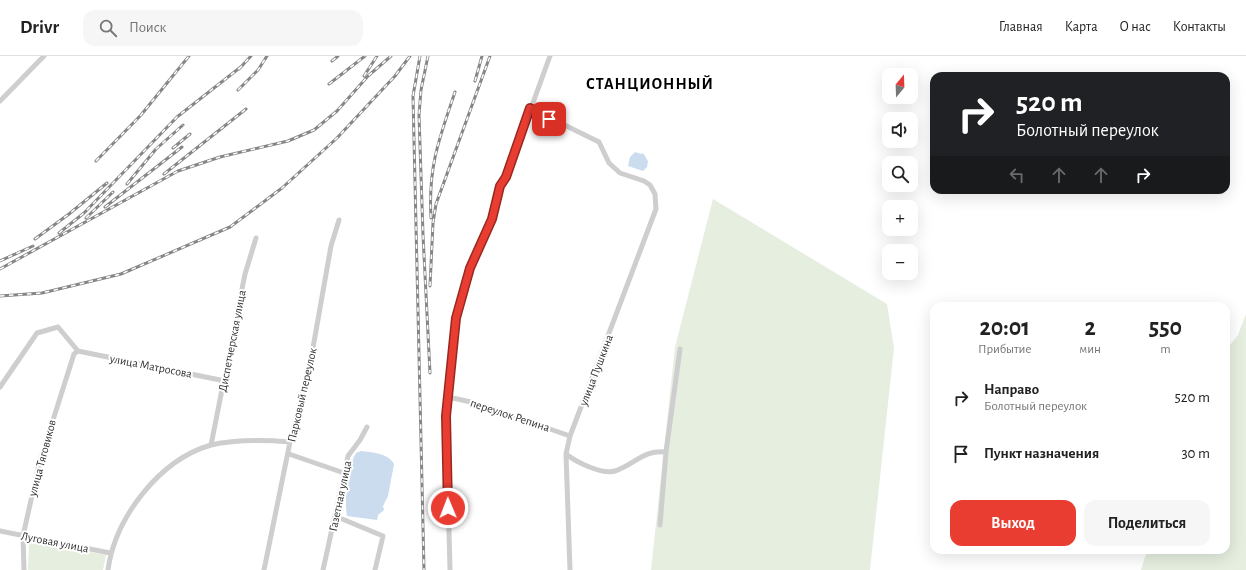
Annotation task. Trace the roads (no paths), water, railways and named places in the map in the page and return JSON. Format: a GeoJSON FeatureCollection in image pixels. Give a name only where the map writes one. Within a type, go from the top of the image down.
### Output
{"type":"FeatureCollection","features":[{"type":"Feature","properties":{"kind":"street"},"geometry":{"type":"LineString","coordinates":[[0,101],[44,56]]}},
{"type":"Feature","properties":{"kind":"street"},"geometry":{"type":"LineString","coordinates":[[450,570],[446,416],[456,318],[470,268],[492,219],[500,186],[506,177],[550,56]]}},
{"type":"Feature","properties":{"kind":"street","name":"улица Пушкина"},"geometry":{"type":"LineString","coordinates":[[530,108],[599,142],[609,163],[620,174],[644,181],[655,194],[656,209],[570,436],[566,454],[570,570]]}},
{"type":"Feature","properties":{"kind":"street","name":"Парковый переулок"},"geometry":{"type":"LineString","coordinates":[[264,570],[289,454],[290,442],[311,359],[331,246],[339,220]]}},
{"type":"Feature","properties":{"kind":"street","name":"Диспетчерская улица"},"geometry":{"type":"LineString","coordinates":[[211,445],[225,381],[245,274],[256,238]]}},
{"type":"Feature","properties":{"kind":"street"},"geometry":{"type":"LineString","coordinates":[[0,387],[37,333],[58,327],[78,351]]}},
{"type":"Feature","properties":{"kind":"street"},"geometry":{"type":"LineString","coordinates":[[660,525],[666,452],[680,349]]}},
{"type":"Feature","properties":{"kind":"street","name":"улица Матросова"},"geometry":{"type":"LineString","coordinates":[[78,351],[225,381]]}},
{"type":"Feature","properties":{"kind":"street","name":"улица Тяговиков"},"geometry":{"type":"LineString","coordinates":[[24,570],[23,536],[41,456],[74,354],[78,351]]}},
{"type":"Feature","properties":{"kind":"street","name":"переулок Репина"},"geometry":{"type":"LineString","coordinates":[[448,397],[471,402],[570,436]]}},
{"type":"Feature","properties":{"kind":"street","name":"Газетная улица"},"geometry":{"type":"LineString","coordinates":[[323,570],[348,456],[360,440],[367,427]]}},
{"type":"Feature","properties":{"kind":"street"},"geometry":{"type":"LineString","coordinates":[[108,570],[110,553],[127,515],[151,482],[185,458],[211,445],[257,440],[290,442]]}},
{"type":"Feature","properties":{"kind":"street"},"geometry":{"type":"LineString","coordinates":[[566,454],[577,462],[604,471],[614,471],[655,450],[666,452]]}},
{"type":"Feature","properties":{"kind":"street"},"geometry":{"type":"LineString","coordinates":[[289,454],[344,473]]}},
{"type":"Feature","properties":{"kind":"street"},"geometry":{"type":"LineString","coordinates":[[335,516],[383,536],[375,570]]}},
{"type":"Feature","properties":{"kind":"street","name":"Луговая улица"},"geometry":{"type":"LineString","coordinates":[[0,531],[110,553]]}},
{"type":"Feature","properties":{"kind":"water"},"geometry":{"type":"Polygon","coordinates":[[[635,152],[641,154],[643,153],[648,161],[647,167],[643,171],[628,166],[630,157],[635,152]]]}},
{"type":"Feature","properties":{"kind":"water"},"geometry":{"type":"Polygon","coordinates":[[[361,451],[384,455],[394,464],[388,496],[383,506],[384,510],[378,515],[377,520],[347,516],[347,484],[353,459],[356,453],[361,451]]]}},
{"type":"Feature","properties":{"kind":"railway"},"geometry":{"type":"LineString","coordinates":[[96,161],[141,115],[189,56]]}},
{"type":"Feature","properties":{"kind":"railway"},"geometry":{"type":"LineString","coordinates":[[239,69],[251,56]]}},
{"type":"Feature","properties":{"kind":"railway"},"geometry":{"type":"LineString","coordinates":[[238,90],[258,70],[267,56]]}},
{"type":"Feature","properties":{"kind":"railway"},"geometry":{"type":"LineString","coordinates":[[332,61],[338,56]]}},
{"type":"Feature","properties":{"kind":"railway"},"geometry":{"type":"LineString","coordinates":[[329,84],[365,56]]}},
{"type":"Feature","properties":{"kind":"railway"},"geometry":{"type":"LineString","coordinates":[[364,76],[377,56]]}},
{"type":"Feature","properties":{"kind":"railway"},"geometry":{"type":"LineString","coordinates":[[0,269],[178,171],[220,157],[288,141],[314,130],[337,111],[368,76],[391,56]]}},
{"type":"Feature","properties":{"kind":"railway"},"geometry":{"type":"LineString","coordinates":[[0,296],[42,293],[121,274],[230,227],[282,188],[337,138],[395,76],[410,56]]}},
{"type":"Feature","properties":{"kind":"railway"},"geometry":{"type":"LineString","coordinates":[[420,56],[413,96],[424,570]]}},
{"type":"Feature","properties":{"kind":"railway"},"geometry":{"type":"LineString","coordinates":[[428,56],[421,90],[419,115],[430,373]]}},
{"type":"Feature","properties":{"kind":"railway"},"geometry":{"type":"LineString","coordinates":[[475,81],[482,56]]}},
{"type":"Feature","properties":{"kind":"railway"},"geometry":{"type":"LineString","coordinates":[[430,286],[433,223],[436,204],[490,56]]}},
{"type":"Feature","properties":{"kind":"railway"},"geometry":{"type":"LineString","coordinates":[[59,233],[84,213],[177,117],[242,66]]}},
{"type":"Feature","properties":{"kind":"railway"},"geometry":{"type":"LineString","coordinates":[[431,218],[431,183],[433,168],[444,124],[455,92]]}},
{"type":"Feature","properties":{"kind":"railway"},"geometry":{"type":"LineString","coordinates":[[164,174],[246,109]]}},
{"type":"Feature","properties":{"kind":"railway"},"geometry":{"type":"LineString","coordinates":[[127,184],[156,149],[183,125]]}},
{"type":"Feature","properties":{"kind":"railway"},"geometry":{"type":"LineString","coordinates":[[173,148],[190,134]]}},
{"type":"Feature","properties":{"kind":"railway"},"geometry":{"type":"LineString","coordinates":[[105,207],[182,147]]}},
{"type":"Feature","properties":{"kind":"railway"},"geometry":{"type":"LineString","coordinates":[[35,239],[107,183]]}},
{"type":"Feature","properties":{"kind":"railway"},"geometry":{"type":"LineString","coordinates":[[86,218],[113,192]]}},
{"type":"Feature","properties":{"kind":"railway"},"geometry":{"type":"LineString","coordinates":[[0,261],[33,246]]}},
{"type":"Feature","properties":{"kind":"district","name":"СТАНЦИОННЫЙ"},"geometry":{"type":"Point","coordinates":[650,83]}}]}
